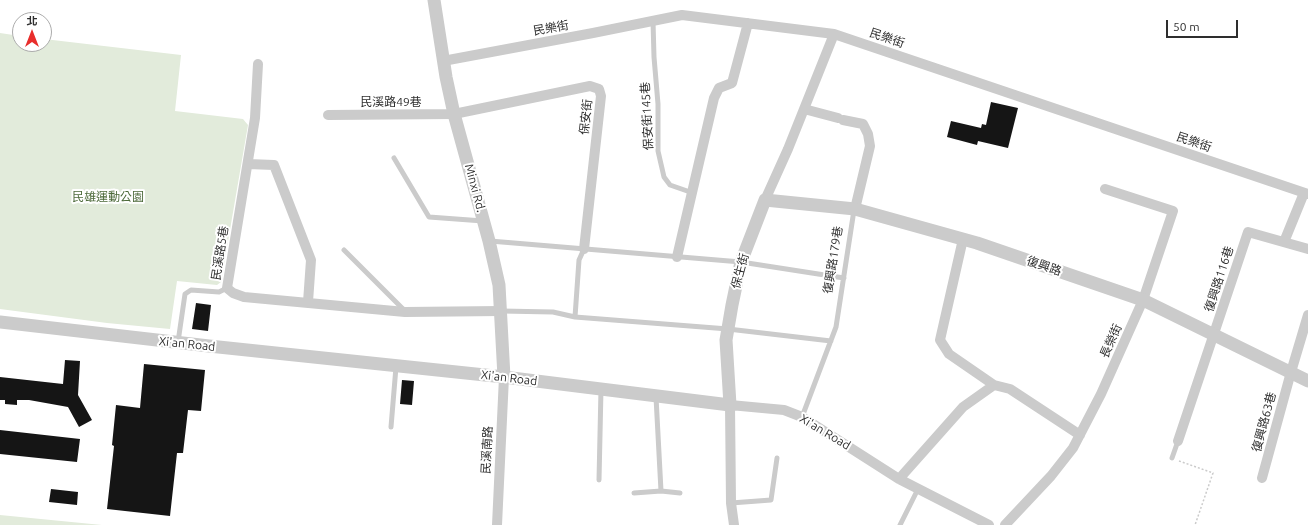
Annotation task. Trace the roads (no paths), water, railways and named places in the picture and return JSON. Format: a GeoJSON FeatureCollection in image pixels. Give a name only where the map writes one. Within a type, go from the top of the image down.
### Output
{"type":"FeatureCollection","features":[{"type":"Feature","properties":{"kind":"street","name":"Minxi Rd."},"geometry":{"type":"LineString","coordinates":[[434,0],[443,61],[454,114],[489,241],[498,285],[501,310],[504,377]]}},
{"type":"Feature","properties":{"kind":"street","name":"民樂街"},"geometry":{"type":"LineString","coordinates":[[443,61],[682,15],[834,34],[1306,193]]}},
{"type":"Feature","properties":{"kind":"street"},"geometry":{"type":"LineString","coordinates":[[677,257],[714,98],[719,88],[732,83],[748,23]]}},
{"type":"Feature","properties":{"kind":"street","name":"保生街"},"geometry":{"type":"LineString","coordinates":[[734,525],[731,503],[730,405],[726,340],[741,262],[834,34]]}},
{"type":"Feature","properties":{"kind":"street","name":"民溪路5巷"},"geometry":{"type":"LineString","coordinates":[[258,64],[255,118],[228,288],[233,294],[244,297],[405,312],[501,310]]}},
{"type":"Feature","properties":{"kind":"street","name":"保安街"},"geometry":{"type":"LineString","coordinates":[[454,114],[590,86],[599,89],[602,96],[584,249]]}},
{"type":"Feature","properties":{"kind":"street","name":"復興路179巷"},"geometry":{"type":"LineString","coordinates":[[804,109],[863,124],[868,134],[870,146],[855,209]]}},
{"type":"Feature","properties":{"kind":"street","name":"民溪路49巷"},"geometry":{"type":"LineString","coordinates":[[328,115],[454,114]]}},
{"type":"Feature","properties":{"kind":"street"},"geometry":{"type":"LineString","coordinates":[[248,164],[274,165],[312,260],[308,302]]}},
{"type":"Feature","properties":{"kind":"street","name":"長榮街"},"geometry":{"type":"LineString","coordinates":[[1005,525],[1051,476],[1073,448],[1080,435],[1101,394],[1143,300],[1173,210],[1105,189]]}},
{"type":"Feature","properties":{"kind":"street"},"geometry":{"type":"LineString","coordinates":[[1306,193],[1284,242],[1308,249]]}},
{"type":"Feature","properties":{"kind":"street","name":"復興路"},"geometry":{"type":"LineString","coordinates":[[765,200],[855,209],[963,239],[1143,300],[1215,334],[1308,381]]}},
{"type":"Feature","properties":{"kind":"street","name":"復興路116巷"},"geometry":{"type":"LineString","coordinates":[[1178,440],[1215,334],[1248,232],[1284,242]]}},
{"type":"Feature","properties":{"kind":"street"},"geometry":{"type":"LineString","coordinates":[[963,239],[940,340],[949,354],[994,385],[1010,389],[1080,435]]}},
{"type":"Feature","properties":{"kind":"street","name":"復興路63巷"},"geometry":{"type":"LineString","coordinates":[[1262,478],[1308,315]]}},
{"type":"Feature","properties":{"kind":"street","name":"Xi'an Road"},"geometry":{"type":"LineString","coordinates":[[0,322],[504,377],[730,405],[784,410],[802,417],[899,479],[989,525]]}},
{"type":"Feature","properties":{"kind":"street","name":"民溪南路"},"geometry":{"type":"LineString","coordinates":[[497,525],[504,377]]}},
{"type":"Feature","properties":{"kind":"street"},"geometry":{"type":"LineString","coordinates":[[899,479],[963,407],[994,385]]}},
{"type":"Feature","properties":{"kind":"lane","name":"保安街145巷"},"geometry":{"type":"LineString","coordinates":[[653,20],[654,57],[658,104],[658,151],[664,177],[670,185],[693,193]]}},
{"type":"Feature","properties":{"kind":"lane"},"geometry":{"type":"LineString","coordinates":[[394,158],[429,217],[484,222]]}},
{"type":"Feature","properties":{"kind":"lane","name":"復興路179巷"},"geometry":{"type":"LineString","coordinates":[[802,417],[836,327],[855,209]]}},
{"type":"Feature","properties":{"kind":"lane"},"geometry":{"type":"LineString","coordinates":[[489,241],[741,262],[844,278]]}},
{"type":"Feature","properties":{"kind":"lane"},"geometry":{"type":"LineString","coordinates":[[575,317],[579,260],[584,249]]}},
{"type":"Feature","properties":{"kind":"lane"},"geometry":{"type":"LineString","coordinates":[[344,250],[405,312]]}},
{"type":"Feature","properties":{"kind":"lane"},"geometry":{"type":"LineString","coordinates":[[178,342],[185,294],[191,290],[218,292],[228,288]]}},
{"type":"Feature","properties":{"kind":"lane"},"geometry":{"type":"LineString","coordinates":[[501,310],[553,312],[575,317],[728,330],[830,341]]}},
{"type":"Feature","properties":{"kind":"lane"},"geometry":{"type":"LineString","coordinates":[[391,427],[396,366]]}},
{"type":"Feature","properties":{"kind":"lane"},"geometry":{"type":"LineString","coordinates":[[599,480],[601,389]]}},
{"type":"Feature","properties":{"kind":"lane"},"geometry":{"type":"LineString","coordinates":[[656,396],[661,491]]}},
{"type":"Feature","properties":{"kind":"lane"},"geometry":{"type":"LineString","coordinates":[[1172,458],[1178,440]]}},
{"type":"Feature","properties":{"kind":"lane"},"geometry":{"type":"LineString","coordinates":[[731,503],[771,500],[777,458]]}},
{"type":"Feature","properties":{"kind":"lane"},"geometry":{"type":"LineString","coordinates":[[900,525],[918,489]]}},
{"type":"Feature","properties":{"kind":"lane"},"geometry":{"type":"LineString","coordinates":[[634,493],[661,491],[680,493]]}},
{"type":"Feature","properties":{"kind":"park label","name":"民雄運動公園"},"geometry":{"type":"Point","coordinates":[108,197]}}]}
